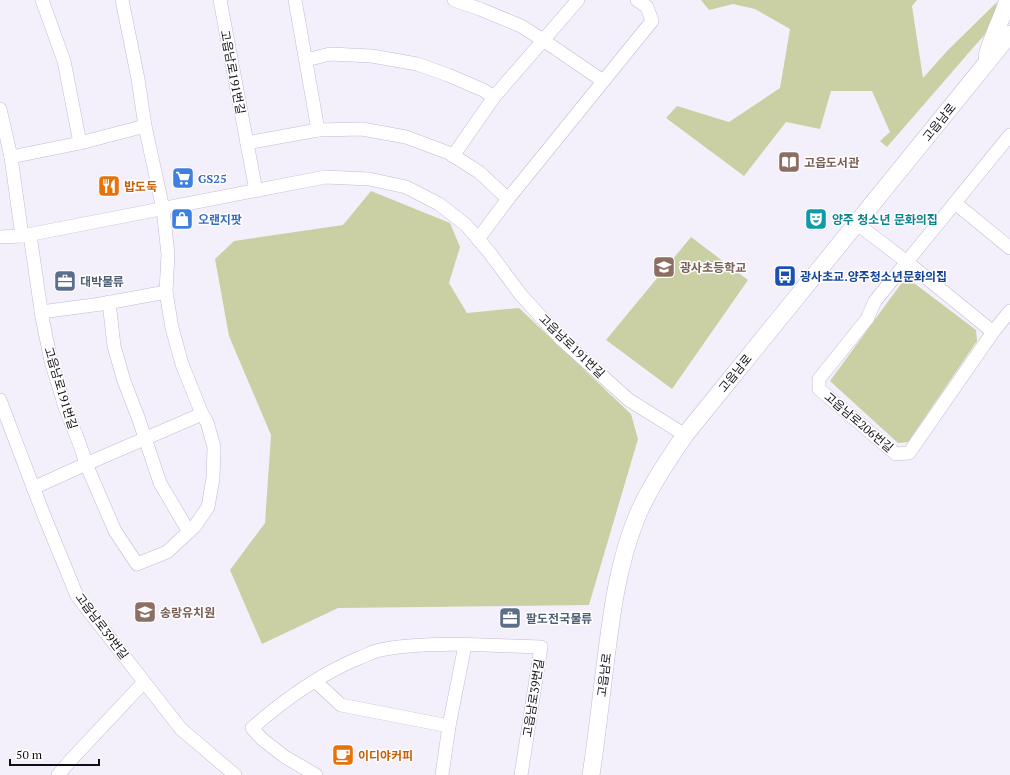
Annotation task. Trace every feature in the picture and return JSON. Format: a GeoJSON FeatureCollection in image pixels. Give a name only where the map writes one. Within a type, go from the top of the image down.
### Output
{"type":"FeatureCollection","features":[{"type":"Feature","properties":{"kind":"street"},"geometry":{"type":"LineString","coordinates":[[42,0],[64,61],[80,143]]}},
{"type":"Feature","properties":{"kind":"street","name":"고읍남로191번길"},"geometry":{"type":"LineString","coordinates":[[0,109],[11,157],[51,361],[65,407],[86,464],[115,531],[137,564],[167,552],[195,526],[208,507],[213,478],[214,448],[207,422],[202,414],[182,364],[172,328],[166,292],[168,254],[163,209],[145,126],[138,79],[122,0]]}},
{"type":"Feature","properties":{"kind":"street","name":"고읍남로191번길"},"geometry":{"type":"LineString","coordinates":[[220,0],[256,191]]}},
{"type":"Feature","properties":{"kind":"street"},"geometry":{"type":"LineString","coordinates":[[295,0],[318,130]]}},
{"type":"Feature","properties":{"kind":"street"},"geometry":{"type":"LineString","coordinates":[[454,0],[521,26],[603,81]]}},
{"type":"Feature","properties":{"kind":"street"},"geometry":{"type":"LineString","coordinates":[[453,156],[494,97],[578,0]]}},
{"type":"Feature","properties":{"kind":"street"},"geometry":{"type":"LineString","coordinates":[[478,239],[508,199],[652,21],[647,7],[637,0]]}},
{"type":"Feature","properties":{"kind":"street"},"geometry":{"type":"LineString","coordinates":[[985,65],[991,42],[1008,0]]}},
{"type":"Feature","properties":{"kind":"street","name":"고읍남로"},"geometry":{"type":"LineString","coordinates":[[590,775],[596,743],[611,619],[619,572],[636,520],[648,495],[685,435],[1010,34]]}},
{"type":"Feature","properties":{"kind":"street"},"geometry":{"type":"LineString","coordinates":[[985,65],[1010,44]]}},
{"type":"Feature","properties":{"kind":"street"},"geometry":{"type":"LineString","coordinates":[[306,60],[330,54],[372,56],[417,64],[448,74],[483,90],[494,97]]}},
{"type":"Feature","properties":{"kind":"street"},"geometry":{"type":"LineString","coordinates":[[11,157],[80,143],[145,126]]}},
{"type":"Feature","properties":{"kind":"street"},"geometry":{"type":"LineString","coordinates":[[247,143],[318,130],[362,129],[388,133],[406,137],[449,153],[479,172],[508,199]]}},
{"type":"Feature","properties":{"kind":"street","name":"고읍남로206번길"},"geometry":{"type":"LineString","coordinates":[[1010,135],[1006,150],[955,203],[875,301],[867,319],[820,379],[820,388],[896,454],[910,453],[993,332],[1010,311]]}},
{"type":"Feature","properties":{"kind":"street","name":"고읍남로191번길"},"geometry":{"type":"LineString","coordinates":[[0,237],[26,236],[325,178],[369,179],[406,187],[439,204],[466,225],[489,252],[521,295],[562,340],[629,400],[685,435]]}},
{"type":"Feature","properties":{"kind":"street"},"geometry":{"type":"LineString","coordinates":[[955,203],[1010,248]]}},
{"type":"Feature","properties":{"kind":"street"},"geometry":{"type":"LineString","coordinates":[[856,223],[907,262],[993,332]]}},
{"type":"Feature","properties":{"kind":"street"},"geometry":{"type":"LineString","coordinates":[[41,312],[166,292]]}},
{"type":"Feature","properties":{"kind":"street"},"geometry":{"type":"LineString","coordinates":[[109,302],[114,346],[124,381],[138,417],[144,439],[160,483],[189,532]]}},
{"type":"Feature","properties":{"kind":"street","name":"고읍남로39번길"},"geometry":{"type":"LineString","coordinates":[[0,400],[43,514],[77,596],[181,729],[235,775]]}},
{"type":"Feature","properties":{"kind":"street"},"geometry":{"type":"LineString","coordinates":[[34,488],[202,414]]}},
{"type":"Feature","properties":{"kind":"street","name":"고읍남로39번길"},"geometry":{"type":"LineString","coordinates":[[316,775],[285,757],[262,739],[252,728],[275,708],[315,681],[348,663],[376,651],[419,645],[447,644],[541,648],[521,775]]}},
{"type":"Feature","properties":{"kind":"street"},"geometry":{"type":"LineString","coordinates":[[442,775],[465,645]]}},
{"type":"Feature","properties":{"kind":"street"},"geometry":{"type":"LineString","coordinates":[[315,681],[341,705],[450,726]]}},
{"type":"Feature","properties":{"kind":"street"},"geometry":{"type":"LineString","coordinates":[[58,775],[68,762],[144,682]]}},
{"type":"Feature","properties":{"kind":"green space"},"geometry":{"type":"Polygon","coordinates":[[[701,0],[917,0],[912,6],[923,78],[947,51],[997,2],[992,26],[887,147],[880,141],[890,132],[872,91],[831,91],[820,129],[786,122],[744,176],[666,118],[677,106],[729,122],[780,88],[790,29],[755,9],[733,4],[709,10],[701,0]]]}},
{"type":"Feature","properties":{"kind":"green space"},"geometry":{"type":"Polygon","coordinates":[[[371,191],[450,223],[460,247],[449,283],[467,313],[519,308],[631,414],[638,439],[589,605],[338,608],[262,644],[230,570],[265,523],[271,435],[229,336],[215,259],[234,241],[343,225],[371,191]]]}},
{"type":"Feature","properties":{"kind":"green space"},"geometry":{"type":"Polygon","coordinates":[[[691,237],[748,280],[672,389],[606,340],[691,237]]]}},
{"type":"Feature","properties":{"kind":"green space"},"geometry":{"type":"Polygon","coordinates":[[[906,277],[976,330],[977,341],[908,442],[898,443],[830,381],[906,277]]]}},
{"type":"Feature","properties":{"kind":"place","name":"고읍도서관"},"geometry":{"type":"Point","coordinates":[789,162]}},
{"type":"Feature","properties":{"kind":"place","name":"GS25"},"geometry":{"type":"Point","coordinates":[183,178]}},
{"type":"Feature","properties":{"kind":"place","name":"밥도둑"},"geometry":{"type":"Point","coordinates":[109,186]}},
{"type":"Feature","properties":{"kind":"place","name":"오랜지팟"},"geometry":{"type":"Point","coordinates":[182,219]}},
{"type":"Feature","properties":{"kind":"place","name":"양주 청소년 문화의집"},"geometry":{"type":"Point","coordinates":[816,219]}},
{"type":"Feature","properties":{"kind":"place","name":"광사초등학교"},"geometry":{"type":"Point","coordinates":[664,267]}},
{"type":"Feature","properties":{"kind":"place","name":"광사초교.양주청소년문화의집"},"geometry":{"type":"Point","coordinates":[785,276]}},
{"type":"Feature","properties":{"kind":"place","name":"대박물류"},"geometry":{"type":"Point","coordinates":[65,281]}},
{"type":"Feature","properties":{"kind":"place","name":"송랑유치원"},"geometry":{"type":"Point","coordinates":[145,612]}},
{"type":"Feature","properties":{"kind":"place","name":"팔도전국물류"},"geometry":{"type":"Point","coordinates":[510,618]}},
{"type":"Feature","properties":{"kind":"place","name":"이디야커피"},"geometry":{"type":"Point","coordinates":[343,755]}}]}
